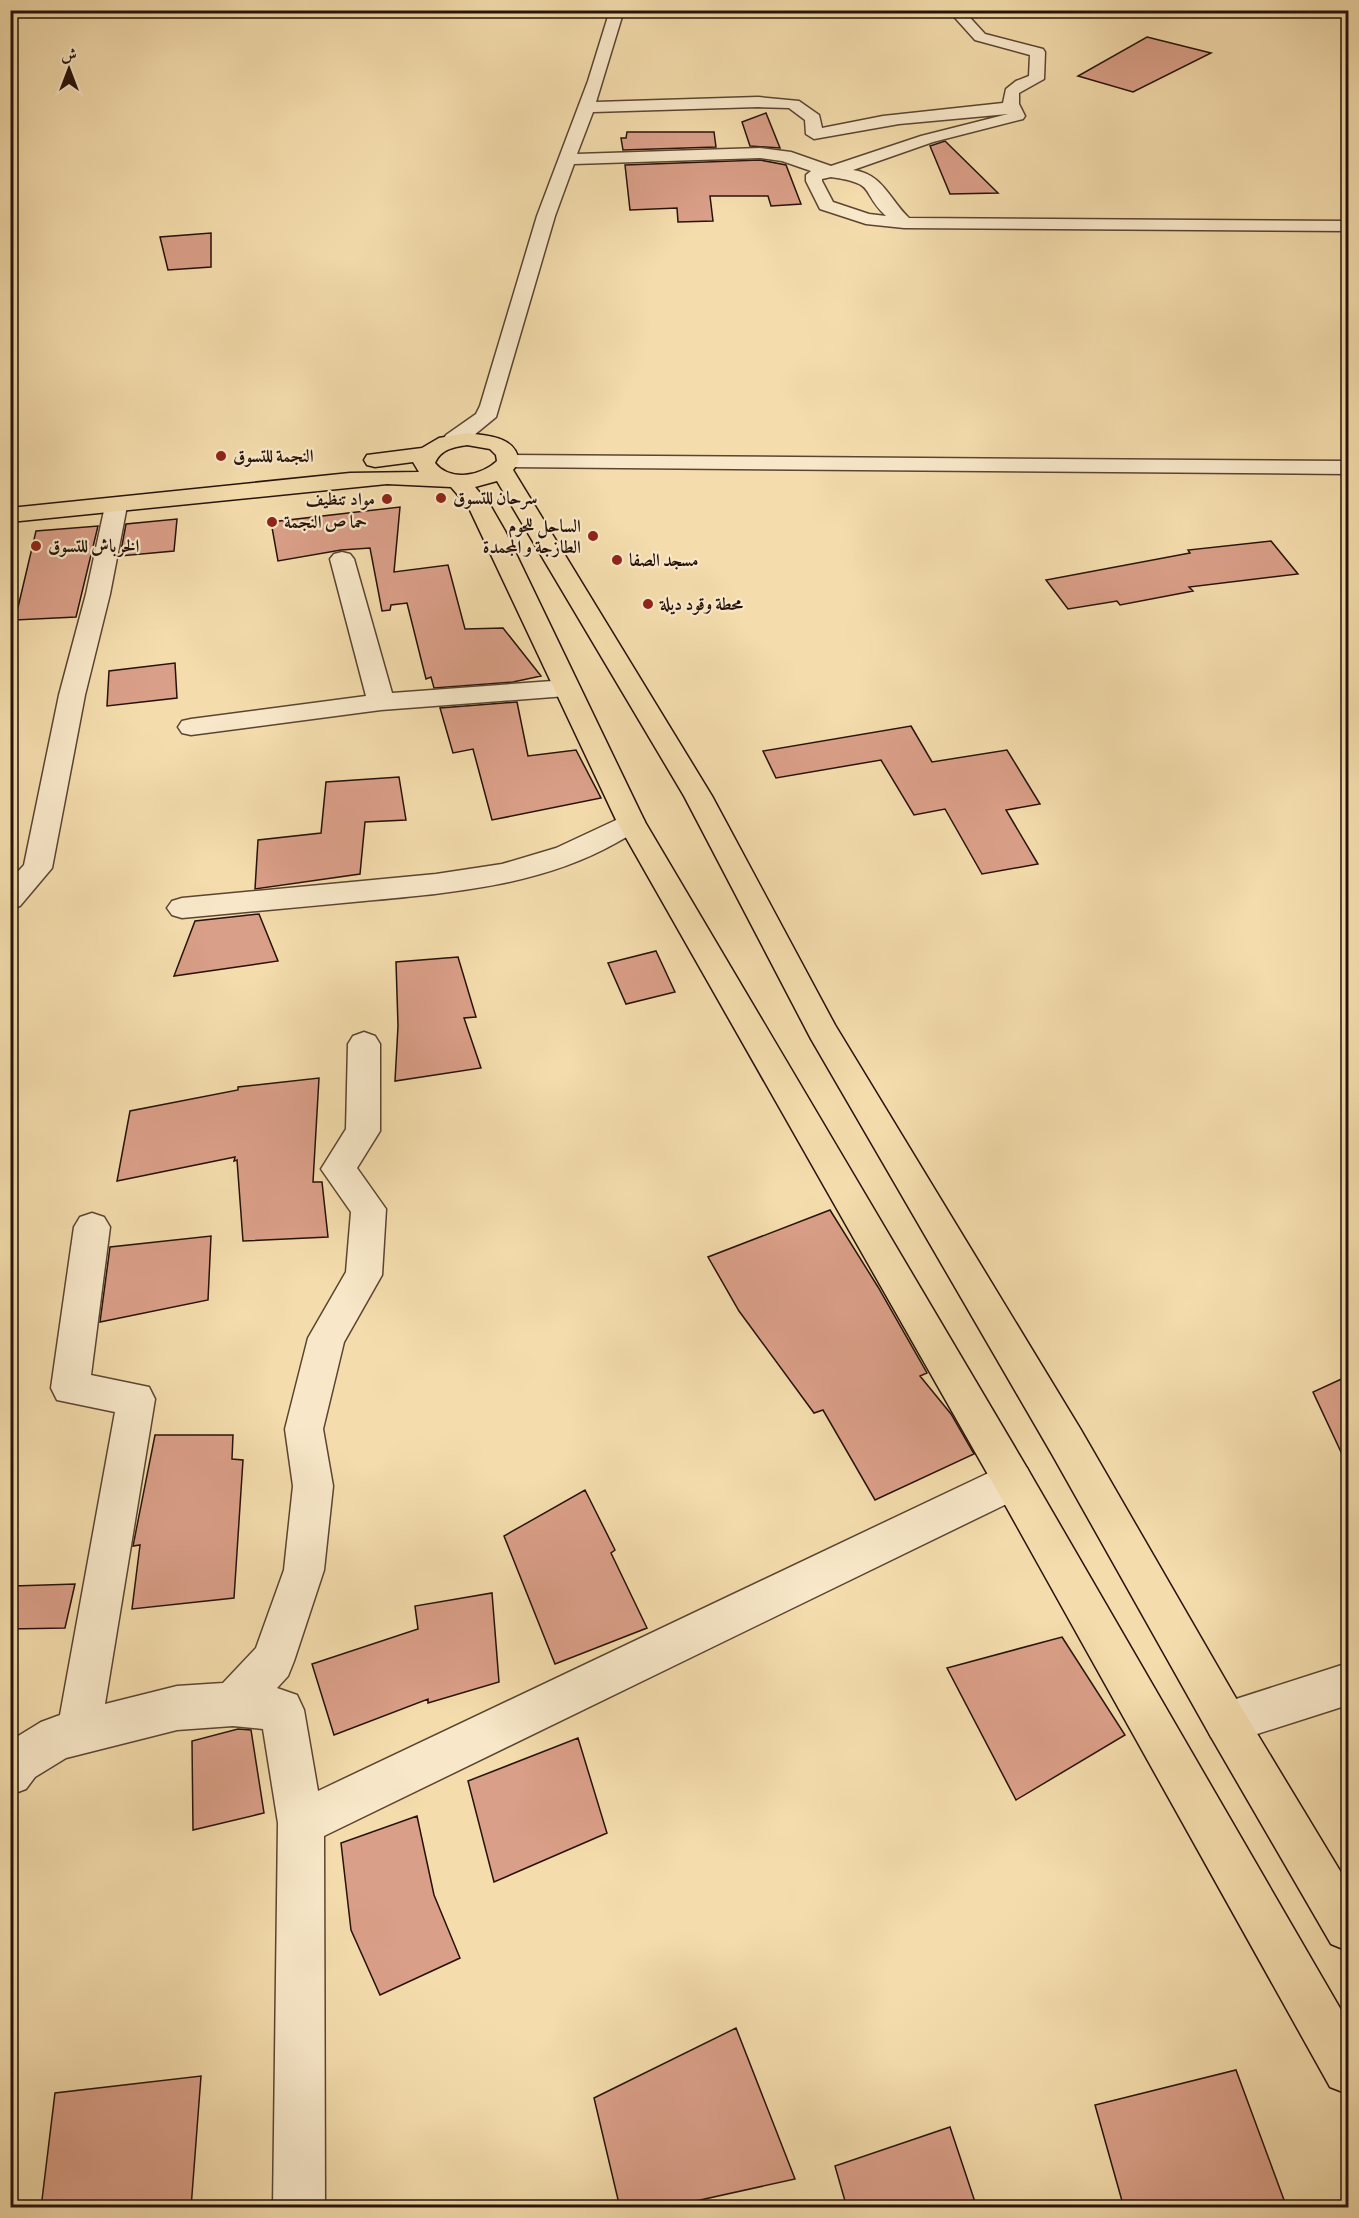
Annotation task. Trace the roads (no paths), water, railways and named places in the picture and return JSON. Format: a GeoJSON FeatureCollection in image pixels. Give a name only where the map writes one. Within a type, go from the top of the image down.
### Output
{"type":"FeatureCollection","features":[{"type":"Feature","properties":{"kind":"main road"},"geometry":{"type":"LineString","coordinates":[[1348,1927],[1226,1722],[1061,1433],[822,1031],[698,796],[502,458],[478,439],[454,440],[433,448],[427,454],[424,463],[428,472],[449,480],[479,505],[631,822],[1013,1481],[1348,2069]]}},
{"type":"Feature","properties":{"kind":"main road"},"geometry":{"type":"LineString","coordinates":[[10,494],[427,454]]}},
{"type":"Feature","properties":{"kind":"main road"},"geometry":{"type":"LineString","coordinates":[[10,515],[387,477],[449,480],[485,478],[502,458]]}},
{"type":"Feature","properties":{"kind":"street"},"geometry":{"type":"LineString","coordinates":[[454,440],[484,417],[490,405],[546,216],[586,107],[617,10]]}},
{"type":"Feature","properties":{"kind":"street"},"geometry":{"type":"LineString","coordinates":[[955,10],[980,37],[1038,52],[1036,79],[1021,84],[1011,92],[1017,116],[927,139],[814,176],[825,205],[838,212],[866,219],[904,223],[1348,226]]}},
{"type":"Feature","properties":{"kind":"street"},"geometry":{"type":"LineString","coordinates":[[586,107],[758,102],[794,104],[813,118],[814,134],[923,115],[1013,107]]}},
{"type":"Feature","properties":{"kind":"street"},"geometry":{"type":"LineString","coordinates":[[567,159],[760,153],[785,156],[831,172],[859,177],[875,185],[889,209],[904,223]]}},
{"type":"Feature","properties":{"kind":"street"},"geometry":{"type":"LineString","coordinates":[[490,405],[502,458],[1348,468]]}},
{"type":"Feature","properties":{"kind":"street"},"geometry":{"type":"LineString","coordinates":[[10,899],[38,868],[72,695],[99,594],[116,506]]}},
{"type":"Feature","properties":{"kind":"street"},"geometry":{"type":"LineString","coordinates":[[342,559],[381,702]]}},
{"type":"Feature","properties":{"kind":"street"},"geometry":{"type":"LineString","coordinates":[[191,727],[381,702],[566,688]]}},
{"type":"Feature","properties":{"kind":"street"},"geometry":{"type":"LineString","coordinates":[[182,908],[499,876],[561,859],[605,838],[631,822]]}},
{"type":"Feature","properties":{"kind":"street"},"geometry":{"type":"LineString","coordinates":[[233,1704],[273,1661],[304,1570],[313,1486],[304,1429],[326,1338],[363,1275],[369,1209],[338,1170],[363,1131],[364,1044]]}},
{"type":"Feature","properties":{"kind":"street"},"geometry":{"type":"LineString","coordinates":[[79,1732],[136,1399],[70,1388],[92,1227]]}},
{"type":"Feature","properties":{"kind":"street"},"geometry":{"type":"LineString","coordinates":[[301,1823],[1013,1481]]}},
{"type":"Feature","properties":{"kind":"street"},"geometry":{"type":"LineString","coordinates":[[1226,1722],[1348,1683]]}},
{"type":"Feature","properties":{"kind":"street"},"geometry":{"type":"LineString","coordinates":[[10,1773],[19,1761],[47,1744],[79,1732],[177,1708],[233,1704],[282,1710],[301,1823],[299,2208]]}},
{"type":"Feature","properties":{"kind":"place","name":"النجمة للتسوق"},"geometry":{"type":"Point","coordinates":[221,456]}},
{"type":"Feature","properties":{"kind":"place","name":"سرحان للتسوق"},"geometry":{"type":"Point","coordinates":[441,498]}},
{"type":"Feature","properties":{"kind":"place","name":"مواد تنظيف"},"geometry":{"type":"Point","coordinates":[387,499]}},
{"type":"Feature","properties":{"kind":"place","name":"حما ص النجمة"},"geometry":{"type":"Point","coordinates":[272,522]}},
{"type":"Feature","properties":{"kind":"place","name":"الساحل للحوم الطازجة و المجمدة"},"geometry":{"type":"Point","coordinates":[593,536]}},
{"type":"Feature","properties":{"kind":"place","name":"الخرباش للتسوق"},"geometry":{"type":"Point","coordinates":[36,546]}},
{"type":"Feature","properties":{"kind":"place","name":"مسجد الصفا"},"geometry":{"type":"Point","coordinates":[617,560]}},
{"type":"Feature","properties":{"kind":"place","name":"محطة وقود ديلة"},"geometry":{"type":"Point","coordinates":[648,604]}}]}
